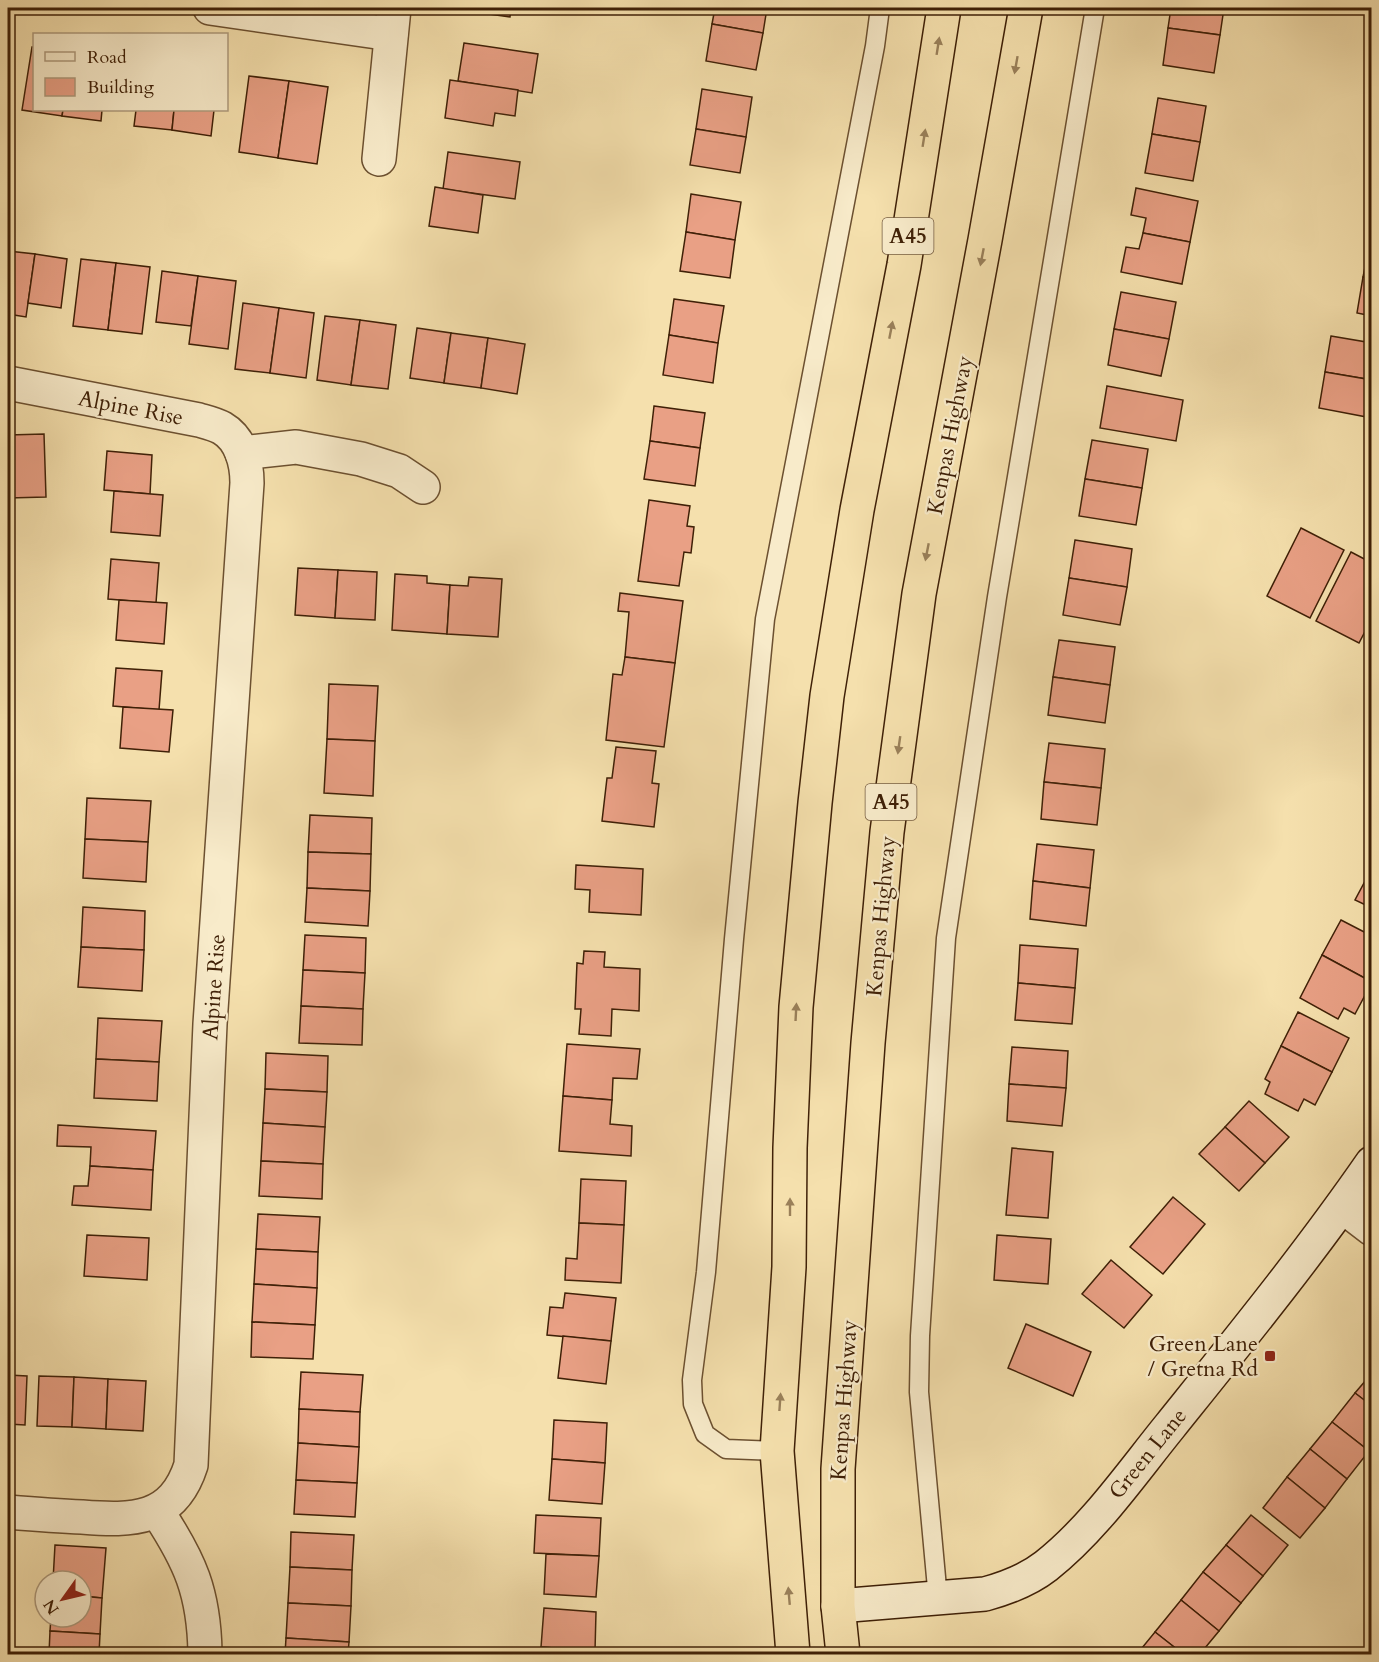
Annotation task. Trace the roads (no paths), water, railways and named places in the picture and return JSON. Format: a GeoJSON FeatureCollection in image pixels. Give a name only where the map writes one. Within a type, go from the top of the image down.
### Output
{"type":"FeatureCollection","features":[{"type":"Feature","properties":{"kind":"highway","name":"A45"},"geometry":{"type":"LineString","coordinates":[[793,1654],[777,1451],[789,1267],[790,1148],[796,1007],[828,696],[857,510],[904,265],[944,8]]}},
{"type":"Feature","properties":{"kind":"highway","name":"Kenpas Highway"},"geometry":{"type":"LineString","coordinates":[[843,1654],[838,1606],[838,1470],[868,1043],[887,832],[919,594],[1026,8]]}},
{"type":"Feature","properties":{"kind":"street"},"geometry":{"type":"LineString","coordinates":[[210,8],[393,21],[379,159]]}},
{"type":"Feature","properties":{"kind":"street","name":"Alpine Rise"},"geometry":{"type":"LineString","coordinates":[[8,383],[199,420],[223,428],[234,439],[247,466],[210,1024],[191,1465],[186,1480],[170,1502],[158,1511],[142,1517],[120,1520],[8,1512]]}},
{"type":"Feature","properties":{"kind":"street"},"geometry":{"type":"LineString","coordinates":[[242,453],[296,447],[361,459],[399,471],[423,487]]}},
{"type":"Feature","properties":{"kind":"street","name":"Green Lane"},"geometry":{"type":"LineString","coordinates":[[838,1606],[985,1594],[1007,1588],[1046,1566],[1067,1547],[1111,1498],[1233,1348],[1342,1206],[1371,1163]]}},
{"type":"Feature","properties":{"kind":"street"},"geometry":{"type":"LineString","coordinates":[[1342,1206],[1371,1229]]}},
{"type":"Feature","properties":{"kind":"street"},"geometry":{"type":"LineString","coordinates":[[158,1511],[181,1547],[195,1579],[204,1621],[205,1653]]}},
{"type":"Feature","properties":{"kind":"lane"},"geometry":{"type":"LineString","coordinates":[[777,1451],[726,1449],[705,1434],[693,1404],[692,1380],[706,1272],[735,927],[765,619],[875,46],[880,8]]}},
{"type":"Feature","properties":{"kind":"lane"},"geometry":{"type":"LineString","coordinates":[[938,1599],[919,1392],[946,938],[997,597],[1095,8]]}},
{"type":"Feature","properties":{"kind":"place","name":"Green Lane / Gretna Rd"},"geometry":{"type":"Point","coordinates":[1270,1356]}}]}
